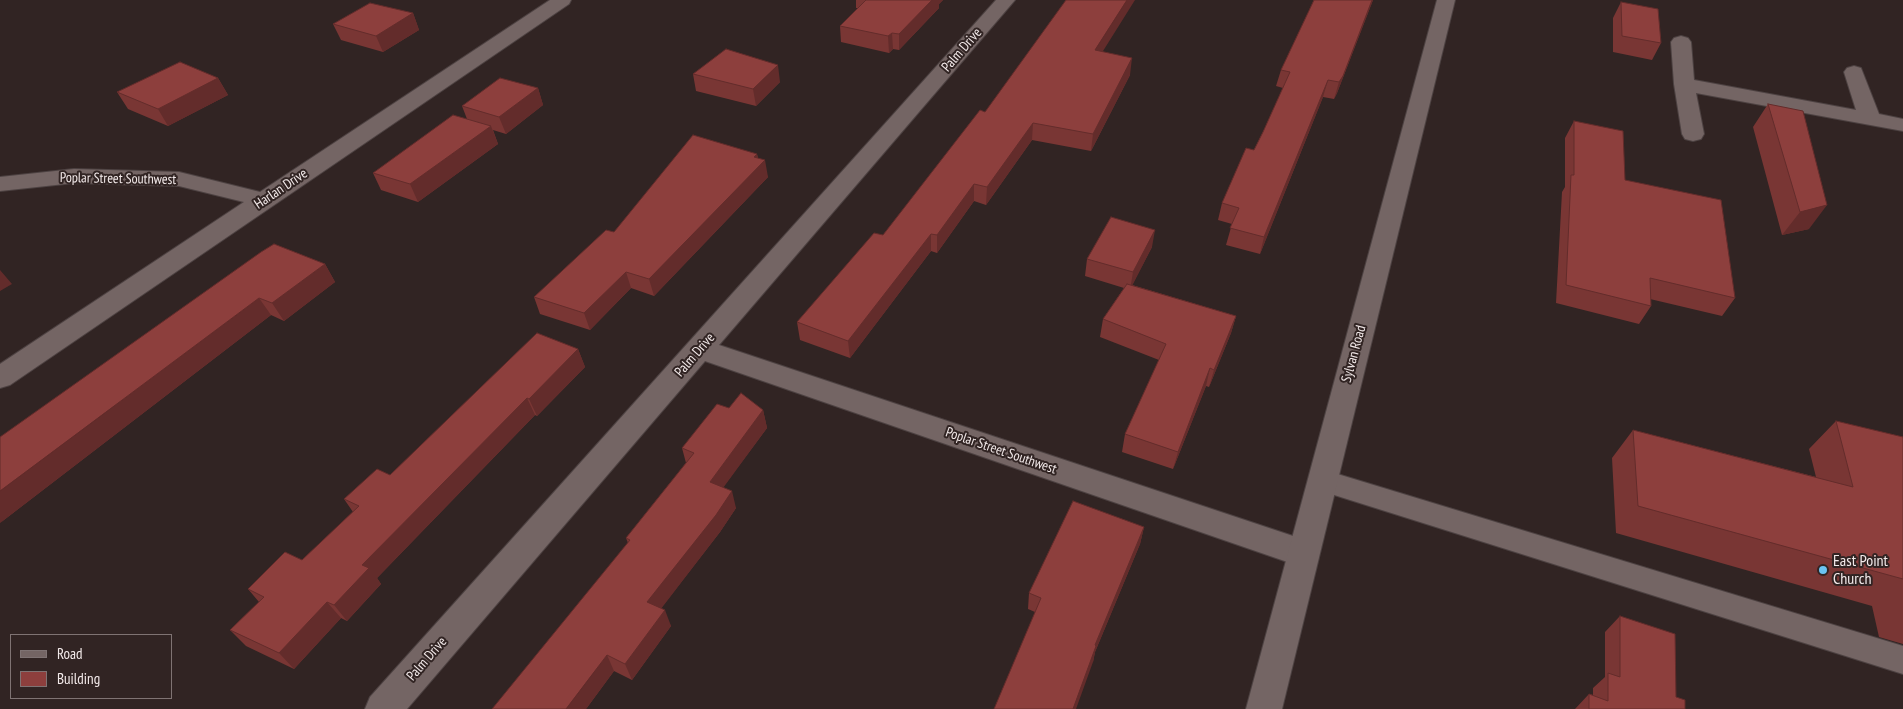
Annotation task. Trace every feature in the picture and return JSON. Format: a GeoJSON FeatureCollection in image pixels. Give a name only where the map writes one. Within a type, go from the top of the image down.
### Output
{"type":"FeatureCollection","features":[{"type":"Feature","properties":{"kind":"street","name":"Harlan Drive"},"geometry":{"type":"LineString","coordinates":[[0,378],[562,0]]}},
{"type":"Feature","properties":{"kind":"street","name":"Palm Drive"},"geometry":{"type":"LineString","coordinates":[[383,709],[1006,0]]}},
{"type":"Feature","properties":{"kind":"street","name":"Sylvan Road"},"geometry":{"type":"LineString","coordinates":[[1264,709],[1302,553],[1446,0]]}},
{"type":"Feature","properties":{"kind":"street"},"geometry":{"type":"LineString","coordinates":[[1681,42],[1684,84],[1693,134]]}},
{"type":"Feature","properties":{"kind":"street"},"geometry":{"type":"LineString","coordinates":[[1854,72],[1870,120]]}},
{"type":"Feature","properties":{"kind":"street"},"geometry":{"type":"LineString","coordinates":[[1684,84],[1716,92],[1903,125]]}},
{"type":"Feature","properties":{"kind":"street","name":"Poplar Street Southwest"},"geometry":{"type":"LineString","coordinates":[[0,184],[74,176],[179,179],[264,200]]}},
{"type":"Feature","properties":{"kind":"street","name":"Poplar Street Southwest"},"geometry":{"type":"LineString","coordinates":[[700,349],[1302,553]]}},
{"type":"Feature","properties":{"kind":"lane"},"geometry":{"type":"LineString","coordinates":[[1322,480],[1903,660]]}},
{"type":"Feature","properties":{"kind":"building"},"geometry":{"type":"Polygon","coordinates":[[[866,0],[932,0],[899,34],[892,33],[888,36],[840,26],[866,0]]]}},
{"type":"Feature","properties":{"kind":"building"},"geometry":{"type":"Polygon","coordinates":[[[1066,0],[1127,0],[1095,50],[1132,58],[1093,134],[1033,123],[987,187],[974,184],[937,235],[931,234],[848,341],[797,322],[874,233],[883,235],[980,110],[985,112],[1066,0]]]}},
{"type":"Feature","properties":{"kind":"building"},"geometry":{"type":"Polygon","coordinates":[[[1314,0],[1372,0],[1343,76],[1339,82],[1328,80],[1264,237],[1230,228],[1239,208],[1222,203],[1246,148],[1254,150],[1263,132],[1290,72],[1281,70],[1314,0]]]}},
{"type":"Feature","properties":{"kind":"building"},"geometry":{"type":"Polygon","coordinates":[[[1621,2],[1658,9],[1661,43],[1622,36],[1621,2]]]}},
{"type":"Feature","properties":{"kind":"building"},"geometry":{"type":"Polygon","coordinates":[[[370,3],[413,13],[376,36],[333,24],[370,3]]]}},
{"type":"Feature","properties":{"kind":"building"},"geometry":{"type":"Polygon","coordinates":[[[726,49],[778,65],[753,89],[693,74],[726,49]]]}},
{"type":"Feature","properties":{"kind":"building"},"geometry":{"type":"Polygon","coordinates":[[[180,62],[218,78],[158,109],[117,92],[180,62]]]}},
{"type":"Feature","properties":{"kind":"building"},"geometry":{"type":"Polygon","coordinates":[[[500,78],[538,88],[499,117],[462,106],[500,78]]]}},
{"type":"Feature","properties":{"kind":"building"},"geometry":{"type":"Polygon","coordinates":[[[1768,104],[1803,111],[1827,205],[1800,212],[1768,104]]]}},
{"type":"Feature","properties":{"kind":"building"},"geometry":{"type":"Polygon","coordinates":[[[453,115],[491,126],[410,184],[373,173],[453,115]]]}},
{"type":"Feature","properties":{"kind":"building"},"geometry":{"type":"Polygon","coordinates":[[[1574,121],[1623,131],[1625,180],[1721,200],[1735,298],[1650,278],[1651,306],[1566,285],[1571,175],[1574,175],[1574,121]]]}},
{"type":"Feature","properties":{"kind":"building"},"geometry":{"type":"Polygon","coordinates":[[[693,135],[757,154],[754,157],[765,160],[649,279],[626,272],[584,313],[534,297],[606,230],[614,232],[693,135]]]}},
{"type":"Feature","properties":{"kind":"building"},"geometry":{"type":"Polygon","coordinates":[[[1111,217],[1155,230],[1133,272],[1087,259],[1111,217]]]}},
{"type":"Feature","properties":{"kind":"building"},"geometry":{"type":"Polygon","coordinates":[[[274,244],[325,264],[272,303],[259,298],[0,491],[0,437],[274,244]]]}},
{"type":"Feature","properties":{"kind":"building"},"geometry":{"type":"Polygon","coordinates":[[[1127,284],[1236,316],[1214,370],[1210,368],[1178,452],[1125,434],[1166,344],[1103,319],[1127,284]]]}},
{"type":"Feature","properties":{"kind":"building"},"geometry":{"type":"Polygon","coordinates":[[[537,333],[578,349],[362,565],[369,568],[334,605],[327,602],[279,653],[230,630],[264,597],[248,589],[285,552],[302,560],[359,506],[344,499],[377,469],[390,475],[537,333]]]}},
{"type":"Feature","properties":{"kind":"building"},"geometry":{"type":"Polygon","coordinates":[[[741,393],[763,410],[710,482],[732,491],[716,515],[647,602],[665,610],[625,664],[607,655],[566,709],[492,709],[630,540],[626,538],[694,453],[682,448],[717,404],[729,408],[741,393]]]}},
{"type":"Feature","properties":{"kind":"building"},"geometry":{"type":"Polygon","coordinates":[[[1836,421],[1903,437],[1903,579],[1638,506],[1633,430],[1853,487],[1836,421]]]}},
{"type":"Feature","properties":{"kind":"building"},"geometry":{"type":"Polygon","coordinates":[[[1073,501],[1144,527],[1095,645],[1073,709],[994,709],[1041,598],[1029,593],[1073,501]]]}},
{"type":"Feature","properties":{"kind":"building"},"geometry":{"type":"Polygon","coordinates":[[[1620,616],[1675,634],[1676,697],[1685,700],[1685,709],[1589,709],[1589,694],[1608,701],[1608,673],[1620,677],[1620,616]]]}},
{"type":"Feature","properties":{"kind":"place","name":"East Point Church"},"geometry":{"type":"Point","coordinates":[1823,570]}}]}
